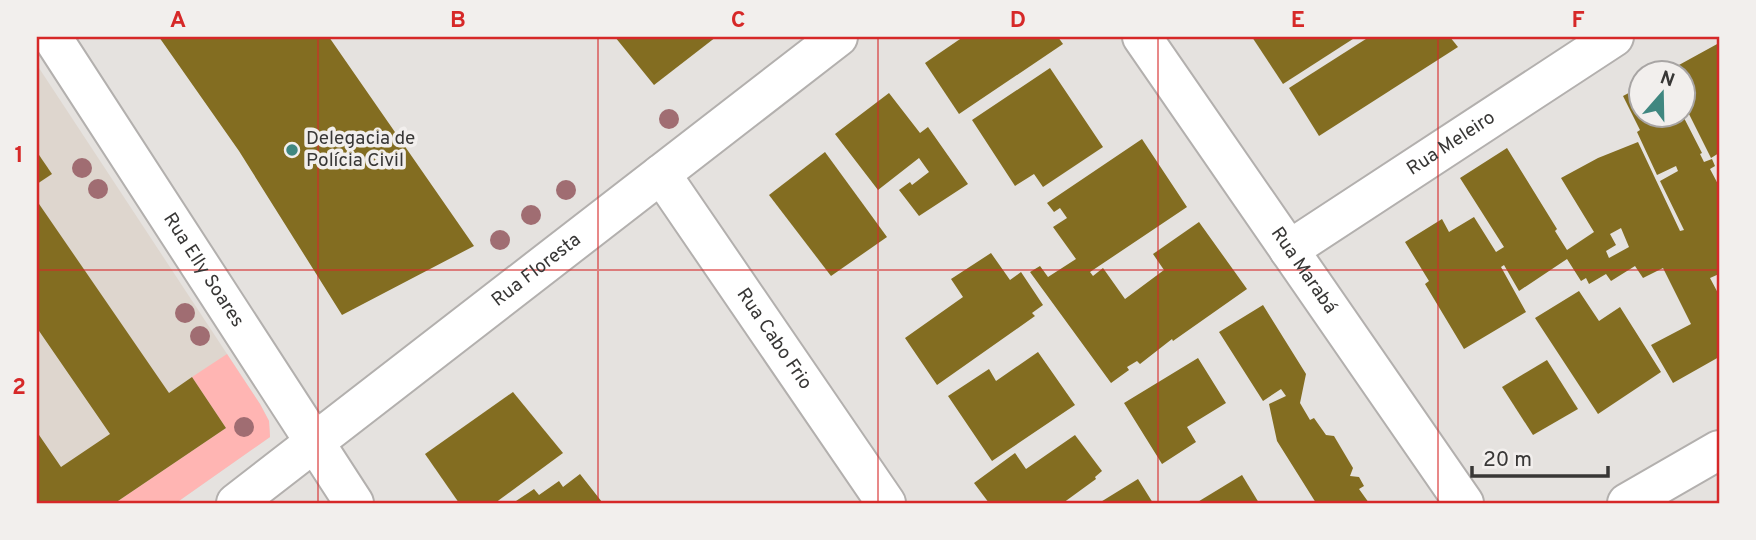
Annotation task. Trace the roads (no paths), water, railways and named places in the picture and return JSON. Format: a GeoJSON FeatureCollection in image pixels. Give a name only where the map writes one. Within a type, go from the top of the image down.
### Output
{"type":"FeatureCollection","features":[{"type":"Feature","properties":{"kind":"street","name":"Rua Elly Soares"},"geometry":{"type":"LineString","coordinates":[[52,37],[354,503]]}},
{"type":"Feature","properties":{"kind":"street","name":"Rua Floresta"},"geometry":{"type":"LineString","coordinates":[[236,503],[838,37]]}},
{"type":"Feature","properties":{"kind":"street","name":"Rua Marabá"},"geometry":{"type":"LineString","coordinates":[[1142,37],[1464,503]]}},
{"type":"Feature","properties":{"kind":"street","name":"Rua Meleiro"},"geometry":{"type":"LineString","coordinates":[[1289,250],[1614,37]]}},
{"type":"Feature","properties":{"kind":"street","name":"Rua Cabo Frio"},"geometry":{"type":"LineString","coordinates":[[661,174],[886,503]]}},
{"type":"Feature","properties":{"kind":"street"},"geometry":{"type":"LineString","coordinates":[[1627,503],[1719,450]]}},
{"type":"Feature","properties":{"kind":"place","name":"Delegacia de Polícia Civil"},"geometry":{"type":"Point","coordinates":[292,150]}}]}
